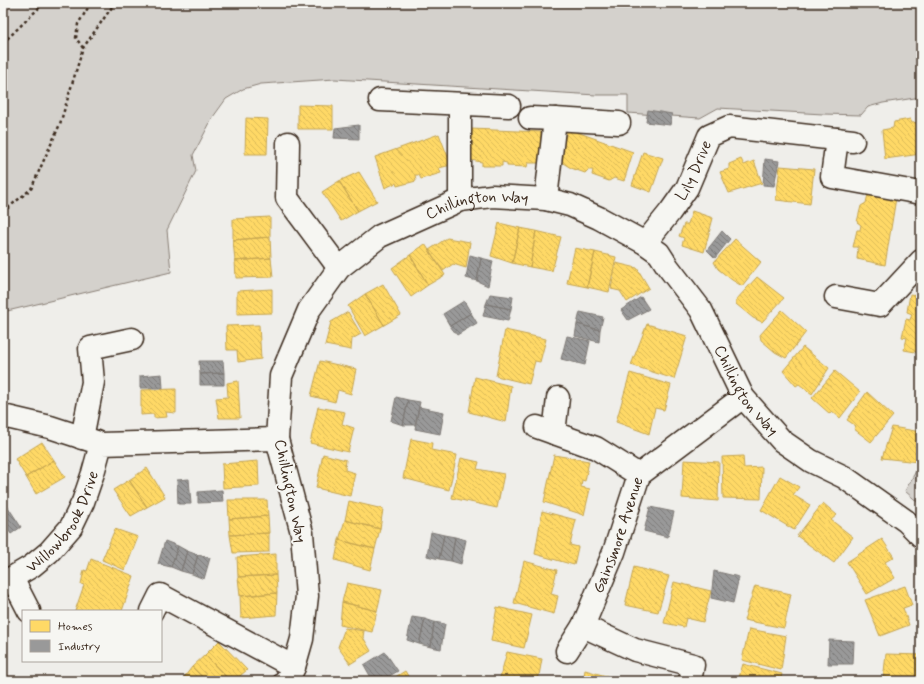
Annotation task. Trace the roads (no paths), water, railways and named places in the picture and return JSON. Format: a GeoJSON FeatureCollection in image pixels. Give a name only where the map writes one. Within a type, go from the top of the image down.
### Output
{"type":"FeatureCollection","features":[{"type":"Feature","properties":{"kind":"street"},"geometry":{"type":"LineString","coordinates":[[380,100],[509,106]]}},
{"type":"Feature","properties":{"kind":"street"},"geometry":{"type":"LineString","coordinates":[[460,104],[460,200]]}},
{"type":"Feature","properties":{"kind":"street"},"geometry":{"type":"LineString","coordinates":[[530,118],[619,123]]}},
{"type":"Feature","properties":{"kind":"street"},"geometry":{"type":"LineString","coordinates":[[546,200],[555,119]]}},
{"type":"Feature","properties":{"kind":"street","name":"Lily Drive"},"geometry":{"type":"LineString","coordinates":[[645,243],[687,188],[709,136],[729,127],[845,140],[832,177],[921,192]]}},
{"type":"Feature","properties":{"kind":"street"},"geometry":{"type":"LineString","coordinates":[[288,143],[287,198],[339,268]]}},
{"type":"Feature","properties":{"kind":"street","name":"Chillington Way"},"geometry":{"type":"LineString","coordinates":[[292,676],[302,639],[307,596],[302,533],[277,439],[281,376],[309,310],[339,268],[380,236],[460,200],[492,196],[546,200],[570,205],[599,218],[645,243],[659,253],[701,310],[743,397],[782,441],[811,461],[844,477],[906,521],[921,536]]}},
{"type":"Feature","properties":{"kind":"street"},"geometry":{"type":"LineString","coordinates":[[836,297],[880,305],[921,261]]}},
{"type":"Feature","properties":{"kind":"street","name":"Willowbrook Drive"},"geometry":{"type":"LineString","coordinates":[[7,581],[32,566],[49,552],[71,527],[83,502],[93,473],[93,382],[90,348],[132,340]]}},
{"type":"Feature","properties":{"kind":"street","name":"Gainsmore Avenue"},"geometry":{"type":"LineString","coordinates":[[567,651],[583,626],[614,552],[639,475],[743,397]]}},
{"type":"Feature","properties":{"kind":"street"},"geometry":{"type":"LineString","coordinates":[[558,398],[546,430],[596,448],[639,475]]}},
{"type":"Feature","properties":{"kind":"street"},"geometry":{"type":"LineString","coordinates":[[3,416],[50,427],[92,441],[277,439]]}},
{"type":"Feature","properties":{"kind":"street"},"geometry":{"type":"LineString","coordinates":[[7,581],[28,610]]}},
{"type":"Feature","properties":{"kind":"street"},"geometry":{"type":"LineString","coordinates":[[152,610],[160,595],[292,676]]}},
{"type":"Feature","properties":{"kind":"street"},"geometry":{"type":"LineString","coordinates":[[583,626],[635,650],[693,665],[690,681]]}}]}
